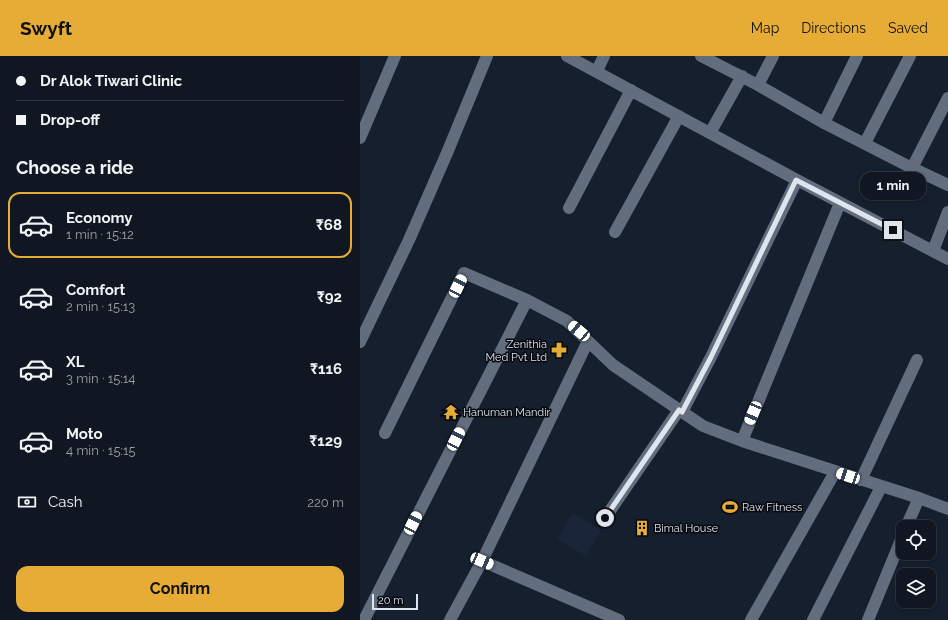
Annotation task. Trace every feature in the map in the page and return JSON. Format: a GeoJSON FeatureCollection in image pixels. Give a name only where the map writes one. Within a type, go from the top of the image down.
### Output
{"type":"FeatureCollection","features":[{"type":"Feature","properties":{"kind":"street"},"geometry":{"type":"LineString","coordinates":[[360,138],[395,56]]}},
{"type":"Feature","properties":{"kind":"street"},"geometry":{"type":"LineString","coordinates":[[360,342],[412,233],[486,56]]}},
{"type":"Feature","properties":{"kind":"street"},"geometry":{"type":"LineString","coordinates":[[567,56],[796,180],[948,259]]}},
{"type":"Feature","properties":{"kind":"street"},"geometry":{"type":"LineString","coordinates":[[597,71],[604,56]]}},
{"type":"Feature","properties":{"kind":"street"},"geometry":{"type":"LineString","coordinates":[[758,85],[773,56]]}},
{"type":"Feature","properties":{"kind":"street"},"geometry":{"type":"LineString","coordinates":[[824,123],[857,56]]}},
{"type":"Feature","properties":{"kind":"street"},"geometry":{"type":"LineString","coordinates":[[865,143],[910,56]]}},
{"type":"Feature","properties":{"kind":"street"},"geometry":{"type":"LineString","coordinates":[[709,58],[824,123],[948,185]]}},
{"type":"Feature","properties":{"kind":"street"},"geometry":{"type":"LineString","coordinates":[[710,133],[742,76]]}},
{"type":"Feature","properties":{"kind":"street"},"geometry":{"type":"LineString","coordinates":[[570,208],[631,90]]}},
{"type":"Feature","properties":{"kind":"street"},"geometry":{"type":"LineString","coordinates":[[912,168],[948,98]]}},
{"type":"Feature","properties":{"kind":"street"},"geometry":{"type":"LineString","coordinates":[[615,232],[679,116]]}},
{"type":"Feature","properties":{"kind":"street"},"geometry":{"type":"LineString","coordinates":[[605,518],[681,411],[714,350],[796,180]]}},
{"type":"Feature","properties":{"kind":"street"},"geometry":{"type":"LineString","coordinates":[[742,441],[840,203]]}},
{"type":"Feature","properties":{"kind":"street"},"geometry":{"type":"LineString","coordinates":[[932,251],[948,212]]}},
{"type":"Feature","properties":{"kind":"street"},"geometry":{"type":"LineString","coordinates":[[385,433],[464,273],[527,300],[567,321],[613,365],[703,426],[742,441],[834,472],[919,498],[948,509]]}},
{"type":"Feature","properties":{"kind":"street"},"geometry":{"type":"LineString","coordinates":[[364,620],[527,300]]}},
{"type":"Feature","properties":{"kind":"street"},"geometry":{"type":"LineString","coordinates":[[450,620],[482,561],[588,341]]}},
{"type":"Feature","properties":{"kind":"street"},"geometry":{"type":"LineString","coordinates":[[861,480],[917,360]]}},
{"type":"Feature","properties":{"kind":"street"},"geometry":{"type":"LineString","coordinates":[[751,620],[834,472]]}},
{"type":"Feature","properties":{"kind":"street"},"geometry":{"type":"LineString","coordinates":[[813,620],[881,487]]}},
{"type":"Feature","properties":{"kind":"street"},"geometry":{"type":"LineString","coordinates":[[909,520],[919,498]]}},
{"type":"Feature","properties":{"kind":"street"},"geometry":{"type":"LineString","coordinates":[[868,620],[896,552]]}},
{"type":"Feature","properties":{"kind":"street"},"geometry":{"type":"LineString","coordinates":[[482,561],[618,620]]}},
{"type":"Feature","properties":{"kind":"shaded area"},"geometry":{"type":"Polygon","coordinates":[[[573,513],[601,530],[586,556],[557,539],[573,513]]]}},
{"type":"Feature","properties":{"kind":"place","name":"Zenithia Med Pvt Ltd"},"geometry":{"type":"Point","coordinates":[559,350]}},
{"type":"Feature","properties":{"kind":"place","name":"Hanuman Mandir"},"geometry":{"type":"Point","coordinates":[451,412]}},
{"type":"Feature","properties":{"kind":"place","name":"Raw Fitness"},"geometry":{"type":"Point","coordinates":[730,507]}},
{"type":"Feature","properties":{"kind":"place","name":"Bimal House"},"geometry":{"type":"Point","coordinates":[642,528]}},
{"type":"Feature","properties":{"kind":"route"},"geometry":{"type":"LineString","coordinates":[[605,518],[679,410],[682,412],[711,357],[796,180],[893,230]]}}]}
